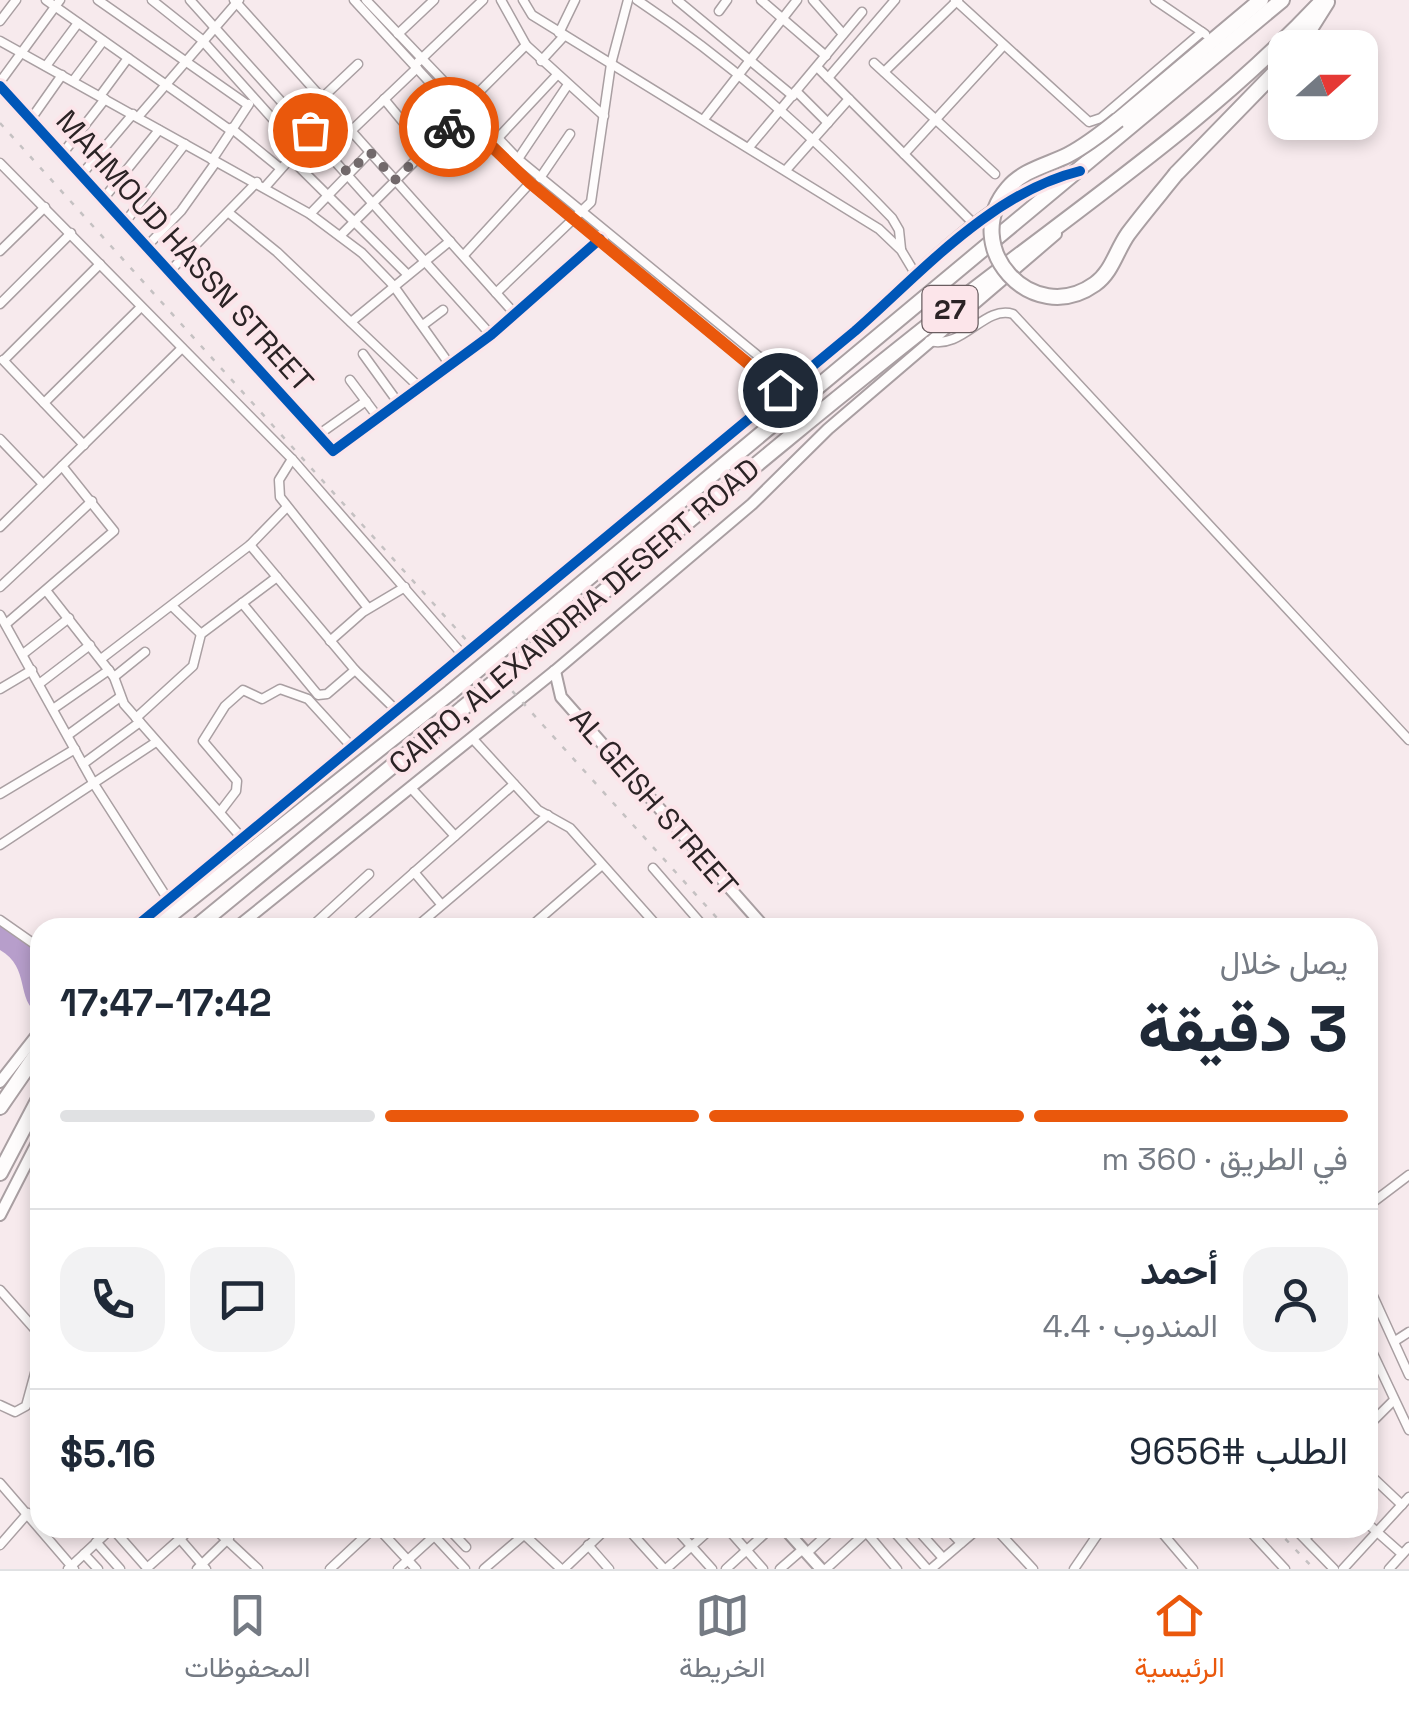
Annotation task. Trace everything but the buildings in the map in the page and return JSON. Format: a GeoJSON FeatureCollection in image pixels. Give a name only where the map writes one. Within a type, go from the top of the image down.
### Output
{"type":"FeatureCollection","features":[{"type":"Feature","properties":{"kind":"highway"},"geometry":{"type":"LineString","coordinates":[[1261,0],[1208,36],[1118,120],[1082,147],[1022,176],[1005,192],[994,212],[991,234],[996,257],[1008,277],[1028,291],[1050,297],[1073,294],[1094,285],[1176,174],[1268,79]]}},
{"type":"Feature","properties":{"kind":"highway","name":"CAIRO, ALEXANDRIA DESERT ROAD"},"geometry":{"type":"LineString","coordinates":[[167,918],[451,692],[1282,0]]}},
{"type":"Feature","properties":{"kind":"highway"},"geometry":{"type":"LineString","coordinates":[[1308,30],[1325,0]]}},
{"type":"Feature","properties":{"kind":"highway","name":"CAIRO, ALEXANDRIA DESERT ROAD"},"geometry":{"type":"LineString","coordinates":[[207,918],[772,450],[1078,212],[1239,80],[1325,0]]}},
{"type":"Feature","properties":{"kind":"highway"},"geometry":{"type":"LineString","coordinates":[[0,1107],[30,1064]]}},
{"type":"Feature","properties":{"kind":"highway"},"geometry":{"type":"LineString","coordinates":[[0,1173],[30,1116]]}},
{"type":"Feature","properties":{"kind":"street"},"geometry":{"type":"LineString","coordinates":[[0,22],[16,0]]}},
{"type":"Feature","properties":{"kind":"street"},"geometry":{"type":"LineString","coordinates":[[46,0],[58,3],[78,23],[280,168]]}},
{"type":"Feature","properties":{"kind":"street"},"geometry":{"type":"LineString","coordinates":[[98,0],[248,105]]}},
{"type":"Feature","properties":{"kind":"street"},"geometry":{"type":"LineString","coordinates":[[152,0],[201,38],[297,146]]}},
{"type":"Feature","properties":{"kind":"street"},"geometry":{"type":"LineString","coordinates":[[190,0],[491,335]]}},
{"type":"Feature","properties":{"kind":"street"},"geometry":{"type":"LineString","coordinates":[[354,0],[600,239],[780,390]]}},
{"type":"Feature","properties":{"kind":"street"},"geometry":{"type":"LineString","coordinates":[[366,0],[398,34],[460,116],[530,183],[579,216],[790,382]]}},
{"type":"Feature","properties":{"kind":"street"},"geometry":{"type":"LineString","coordinates":[[374,9],[383,0]]}},
{"type":"Feature","properties":{"kind":"street"},"geometry":{"type":"LineString","coordinates":[[398,34],[434,0]]}},
{"type":"Feature","properties":{"kind":"street"},"geometry":{"type":"LineString","coordinates":[[351,131],[484,0]]}},
{"type":"Feature","properties":{"kind":"street"},"geometry":{"type":"LineString","coordinates":[[501,0],[515,31],[526,44],[556,76],[604,116]]}},
{"type":"Feature","properties":{"kind":"street"},"geometry":{"type":"LineString","coordinates":[[523,0],[532,15],[879,229],[901,250],[917,276]]}},
{"type":"Feature","properties":{"kind":"street"},"geometry":{"type":"LineString","coordinates":[[542,60],[562,34],[574,0]]}},
{"type":"Feature","properties":{"kind":"street"},"geometry":{"type":"LineString","coordinates":[[496,293],[579,216],[594,195],[611,64],[628,0]]}},
{"type":"Feature","properties":{"kind":"street"},"geometry":{"type":"LineString","coordinates":[[637,0],[738,73],[814,138],[892,218],[899,230],[901,250]]}},
{"type":"Feature","properties":{"kind":"street"},"geometry":{"type":"LineString","coordinates":[[677,0],[828,123]]}},
{"type":"Feature","properties":{"kind":"street"},"geometry":{"type":"LineString","coordinates":[[719,10],[727,0]]}},
{"type":"Feature","properties":{"kind":"street"},"geometry":{"type":"LineString","coordinates":[[760,0],[826,56]]}},
{"type":"Feature","properties":{"kind":"street"},"geometry":{"type":"LineString","coordinates":[[704,119],[797,0]]}},
{"type":"Feature","properties":{"kind":"street"},"geometry":{"type":"LineString","coordinates":[[812,0],[843,34]]}},
{"type":"Feature","properties":{"kind":"street"},"geometry":{"type":"LineString","coordinates":[[828,78],[895,0]]}},
{"type":"Feature","properties":{"kind":"street"},"geometry":{"type":"LineString","coordinates":[[884,72],[956,1],[1082,118],[1094,122],[1208,36],[1154,0]]}},
{"type":"Feature","properties":{"kind":"street"},"geometry":{"type":"LineString","coordinates":[[82,174],[236,1],[514,313]]}},
{"type":"Feature","properties":{"kind":"street"},"geometry":{"type":"LineString","coordinates":[[0,84],[58,3]]}},
{"type":"Feature","properties":{"kind":"street"},"geometry":{"type":"LineString","coordinates":[[750,146],[862,12]]}},
{"type":"Feature","properties":{"kind":"street"},"geometry":{"type":"LineString","coordinates":[[515,31],[532,15]]}},
{"type":"Feature","properties":{"kind":"street"},"geometry":{"type":"LineString","coordinates":[[46,66],[78,23]]}},
{"type":"Feature","properties":{"kind":"street"},"geometry":{"type":"LineString","coordinates":[[0,41],[310,214],[340,236],[393,286],[450,364]]}},
{"type":"Feature","properties":{"kind":"street"},"geometry":{"type":"LineString","coordinates":[[73,81],[103,41]]}},
{"type":"Feature","properties":{"kind":"street"},"geometry":{"type":"LineString","coordinates":[[465,106],[526,44]]}},
{"type":"Feature","properties":{"kind":"street"},"geometry":{"type":"LineString","coordinates":[[904,154],[1003,46]]}},
{"type":"Feature","properties":{"kind":"street"},"geometry":{"type":"LineString","coordinates":[[63,153],[128,58]]}},
{"type":"Feature","properties":{"kind":"street"},"geometry":{"type":"LineString","coordinates":[[874,62],[995,174]]}},
{"type":"Feature","properties":{"kind":"street"},"geometry":{"type":"LineString","coordinates":[[322,98],[358,64]]}},
{"type":"Feature","properties":{"kind":"street"},"geometry":{"type":"LineString","coordinates":[[817,67],[976,226]]}},
{"type":"Feature","properties":{"kind":"street"},"geometry":{"type":"LineString","coordinates":[[31,119],[62,74]]}},
{"type":"Feature","properties":{"kind":"street"},"geometry":{"type":"LineString","coordinates":[[497,138],[556,76]]}},
{"type":"Feature","properties":{"kind":"street","name":"MAHMOUD HASSN STREET"},"geometry":{"type":"LineString","coordinates":[[0,84],[333,451]]}},
{"type":"Feature","properties":{"kind":"street"},"geometry":{"type":"LineString","coordinates":[[518,159],[567,86]]}},
{"type":"Feature","properties":{"kind":"street"},"geometry":{"type":"LineString","coordinates":[[148,245],[182,210],[230,129],[255,97]]}},
{"type":"Feature","properties":{"kind":"street"},"geometry":{"type":"LineString","coordinates":[[384,99],[403,122]]}},
{"type":"Feature","properties":{"kind":"street"},"geometry":{"type":"LineString","coordinates":[[786,170],[849,99]]}},
{"type":"Feature","properties":{"kind":"street"},"geometry":{"type":"LineString","coordinates":[[172,270],[280,168],[310,130],[332,110]]}},
{"type":"Feature","properties":{"kind":"street"},"geometry":{"type":"LineString","coordinates":[[340,236],[460,116]]}},
{"type":"Feature","properties":{"kind":"street"},"geometry":{"type":"LineString","coordinates":[[104,198],[160,130]]}},
{"type":"Feature","properties":{"kind":"street"},"geometry":{"type":"LineString","coordinates":[[540,178],[570,134]]}},
{"type":"Feature","properties":{"kind":"street"},"geometry":{"type":"LineString","coordinates":[[126,221],[186,144]]}},
{"type":"Feature","properties":{"kind":"street"},"geometry":{"type":"LineString","coordinates":[[310,214],[370,152]]}},
{"type":"Feature","properties":{"kind":"street"},"geometry":{"type":"LineString","coordinates":[[288,157],[406,274]]}},
{"type":"Feature","properties":{"kind":"street","name":"MAHMOUD HASSN STREET"},"geometry":{"type":"LineString","coordinates":[[0,163],[292,459],[462,654]]}},
{"type":"Feature","properties":{"kind":"street"},"geometry":{"type":"LineString","coordinates":[[145,918],[976,226],[1024,193],[1080,170]]}},
{"type":"Feature","properties":{"kind":"street"},"geometry":{"type":"LineString","coordinates":[[0,179],[8,171]]}},
{"type":"Feature","properties":{"kind":"street"},"geometry":{"type":"LineString","coordinates":[[464,256],[530,183]]}},
{"type":"Feature","properties":{"kind":"street"},"geometry":{"type":"LineString","coordinates":[[0,251],[46,207]]}},
{"type":"Feature","properties":{"kind":"street"},"geometry":{"type":"LineString","coordinates":[[248,918],[555,671],[752,504],[828,429],[1026,262],[1078,212]]}},
{"type":"Feature","properties":{"kind":"street"},"geometry":{"type":"LineString","coordinates":[[229,213],[418,386]]}},
{"type":"Feature","properties":{"kind":"street"},"geometry":{"type":"LineString","coordinates":[[0,304],[71,234]]}},
{"type":"Feature","properties":{"kind":"street"},"geometry":{"type":"LineString","coordinates":[[333,451],[491,335],[600,239]]}},
{"type":"Feature","properties":{"kind":"street"},"geometry":{"type":"LineString","coordinates":[[350,322],[450,240]]}},
{"type":"Feature","properties":{"kind":"street"},"geometry":{"type":"LineString","coordinates":[[84,445],[1,359],[100,264]]}},
{"type":"Feature","properties":{"kind":"street"},"geometry":{"type":"LineString","coordinates":[[44,403],[140,307]]}},
{"type":"Feature","properties":{"kind":"street"},"geometry":{"type":"LineString","coordinates":[[423,325],[443,310]]}},
{"type":"Feature","properties":{"kind":"street"},"geometry":{"type":"LineString","coordinates":[[929,341],[951,342],[998,313],[1013,314],[1409,740]]}},
{"type":"Feature","properties":{"kind":"street"},"geometry":{"type":"LineString","coordinates":[[727,345],[734,336]]}},
{"type":"Feature","properties":{"kind":"street"},"geometry":{"type":"LineString","coordinates":[[0,527],[182,348]]}},
{"type":"Feature","properties":{"kind":"street"},"geometry":{"type":"LineString","coordinates":[[363,354],[397,401]]}},
{"type":"Feature","properties":{"kind":"street"},"geometry":{"type":"LineString","coordinates":[[350,380],[377,416]]}},
{"type":"Feature","properties":{"kind":"street"},"geometry":{"type":"LineString","coordinates":[[318,435],[366,401]]}},
{"type":"Feature","properties":{"kind":"street"},"geometry":{"type":"LineString","coordinates":[[0,439],[43,484]]}},
{"type":"Feature","properties":{"kind":"street"},"geometry":{"type":"LineString","coordinates":[[292,459],[278,480],[280,497],[368,608]]}},
{"type":"Feature","properties":{"kind":"street"},"geometry":{"type":"LineString","coordinates":[[6,624],[113,534],[114,526],[62,466]]}},
{"type":"Feature","properties":{"kind":"street"},"geometry":{"type":"LineString","coordinates":[[0,587],[92,501]]}},
{"type":"Feature","properties":{"kind":"street"},"geometry":{"type":"LineString","coordinates":[[101,659],[250,544],[287,507]]}},
{"type":"Feature","properties":{"kind":"street"},"geometry":{"type":"LineString","coordinates":[[250,544],[355,670],[395,709]]}},
{"type":"Feature","properties":{"kind":"street"},"geometry":{"type":"LineString","coordinates":[[83,764],[138,720],[193,666],[201,634],[277,577]]}},
{"type":"Feature","properties":{"kind":"street"},"geometry":{"type":"LineString","coordinates":[[330,641],[368,608],[405,587]]}},
{"type":"Feature","properties":{"kind":"street"},"geometry":{"type":"LineString","coordinates":[[48,592],[112,673],[120,697],[138,720],[241,837]]}},
{"type":"Feature","properties":{"kind":"street"},"geometry":{"type":"LineString","coordinates":[[242,603],[318,695],[324,696],[355,670]]}},
{"type":"Feature","properties":{"kind":"street"},"geometry":{"type":"LineString","coordinates":[[172,606],[201,634]]}},
{"type":"Feature","properties":{"kind":"street"},"geometry":{"type":"LineString","coordinates":[[0,615],[94,784],[166,898]]}},
{"type":"Feature","properties":{"kind":"street"},"geometry":{"type":"LineString","coordinates":[[23,654],[69,618]]}},
{"type":"Feature","properties":{"kind":"street"},"geometry":{"type":"LineString","coordinates":[[0,641],[11,634]]}},
{"type":"Feature","properties":{"kind":"street"},"geometry":{"type":"LineString","coordinates":[[39,684],[90,646]]}},
{"type":"Feature","properties":{"kind":"street"},"geometry":{"type":"LineString","coordinates":[[53,708],[145,652]]}},
{"type":"Feature","properties":{"kind":"street"},"geometry":{"type":"LineString","coordinates":[[0,690],[32,670]]}},
{"type":"Feature","properties":{"kind":"street","name":"AL GEISH STREET"},"geometry":{"type":"LineString","coordinates":[[555,671],[561,697],[756,918]]}},
{"type":"Feature","properties":{"kind":"street"},"geometry":{"type":"LineString","coordinates":[[220,812],[238,781],[203,741],[224,706],[243,690],[262,699],[280,688],[308,699],[351,746]]}},
{"type":"Feature","properties":{"kind":"street"},"geometry":{"type":"LineString","coordinates":[[68,735],[120,697]]}},
{"type":"Feature","properties":{"kind":"street"},"geometry":{"type":"LineString","coordinates":[[472,738],[514,784],[548,815],[565,823],[650,918]]}},
{"type":"Feature","properties":{"kind":"street"},"geometry":{"type":"LineString","coordinates":[[0,845],[156,742]]}},
{"type":"Feature","properties":{"kind":"street"},"geometry":{"type":"LineString","coordinates":[[0,794],[75,748]]}},
{"type":"Feature","properties":{"kind":"street"},"geometry":{"type":"LineString","coordinates":[[362,918],[514,784]]}},
{"type":"Feature","properties":{"kind":"street"},"geometry":{"type":"LineString","coordinates":[[411,788],[454,836]]}},
{"type":"Feature","properties":{"kind":"street"},"geometry":{"type":"LineString","coordinates":[[426,918],[548,815]]}},
{"type":"Feature","properties":{"kind":"street"},"geometry":{"type":"LineString","coordinates":[[541,918],[602,865]]}},
{"type":"Feature","properties":{"kind":"street"},"geometry":{"type":"LineString","coordinates":[[653,868],[696,918]]}},
{"type":"Feature","properties":{"kind":"street"},"geometry":{"type":"LineString","coordinates":[[414,872],[441,904]]}},
{"type":"Feature","properties":{"kind":"street"},"geometry":{"type":"LineString","coordinates":[[321,918],[368,874]]}},
{"type":"Feature","properties":{"kind":"street"},"geometry":{"type":"LineString","coordinates":[[0,920],[30,941]]}},
{"type":"Feature","properties":{"kind":"street"},"geometry":{"type":"LineString","coordinates":[[0,1082],[30,1044]]}},
{"type":"Feature","properties":{"kind":"street"},"geometry":{"type":"LineString","coordinates":[[0,1214],[30,1156]]}},
{"type":"Feature","properties":{"kind":"street"},"geometry":{"type":"LineString","coordinates":[[1378,1198],[1409,1175]]}},
{"type":"Feature","properties":{"kind":"street"},"geometry":{"type":"LineString","coordinates":[[0,1290],[30,1324]]}},
{"type":"Feature","properties":{"kind":"street"},"geometry":{"type":"LineString","coordinates":[[1378,1306],[1409,1375]]}},
{"type":"Feature","properties":{"kind":"street"},"geometry":{"type":"LineString","coordinates":[[1395,1341],[1409,1332]]}},
{"type":"Feature","properties":{"kind":"street"},"geometry":{"type":"LineString","coordinates":[[1378,1365],[1409,1430]]}},
{"type":"Feature","properties":{"kind":"street"},"geometry":{"type":"LineString","coordinates":[[0,1405],[15,1412],[26,1406],[30,1391]]}},
{"type":"Feature","properties":{"kind":"street"},"geometry":{"type":"LineString","coordinates":[[1378,1416],[1394,1400]]}},
{"type":"Feature","properties":{"kind":"street"},"geometry":{"type":"LineString","coordinates":[[1378,1480],[1406,1501],[1378,1531]]}},
{"type":"Feature","properties":{"kind":"street"},"geometry":{"type":"LineString","coordinates":[[0,1483],[30,1517]]}},
{"type":"Feature","properties":{"kind":"street"},"geometry":{"type":"LineString","coordinates":[[0,1544],[28,1514]]}},
{"type":"Feature","properties":{"kind":"street"},"geometry":{"type":"LineString","coordinates":[[1378,1533],[1406,1551],[1389,1569]]}},
{"type":"Feature","properties":{"kind":"street"},"geometry":{"type":"LineString","coordinates":[[47,1538],[71,1568],[101,1538]]}},
{"type":"Feature","properties":{"kind":"street"},"geometry":{"type":"LineString","coordinates":[[121,1538],[148,1569],[180,1540],[201,1568],[229,1538],[258,1569]]}},
{"type":"Feature","properties":{"kind":"street"},"geometry":{"type":"LineString","coordinates":[[330,1569],[365,1538]]}},
{"type":"Feature","properties":{"kind":"street"},"geometry":{"type":"LineString","coordinates":[[386,1538],[416,1569]]}},
{"type":"Feature","properties":{"kind":"street"},"geometry":{"type":"LineString","coordinates":[[398,1569],[432,1538]]}},
{"type":"Feature","properties":{"kind":"street"},"geometry":{"type":"LineString","coordinates":[[436,1538],[465,1569]]}},
{"type":"Feature","properties":{"kind":"street"},"geometry":{"type":"LineString","coordinates":[[457,1538],[466,1547]]}},
{"type":"Feature","properties":{"kind":"street"},"geometry":{"type":"LineString","coordinates":[[484,1569],[514,1538]]}},
{"type":"Feature","properties":{"kind":"street"},"geometry":{"type":"LineString","coordinates":[[530,1538],[562,1569],[596,1538]]}},
{"type":"Feature","properties":{"kind":"street"},"geometry":{"type":"LineString","coordinates":[[636,1538],[665,1569],[701,1538]]}},
{"type":"Feature","properties":{"kind":"street"},"geometry":{"type":"LineString","coordinates":[[684,1538],[712,1569]]}},
{"type":"Feature","properties":{"kind":"street"},"geometry":{"type":"LineString","coordinates":[[735,1538],[763,1569]]}},
{"type":"Feature","properties":{"kind":"street"},"geometry":{"type":"LineString","coordinates":[[726,1569],[760,1538]]}},
{"type":"Feature","properties":{"kind":"street"},"geometry":{"type":"LineString","coordinates":[[796,1538],[824,1569],[859,1538]]}},
{"type":"Feature","properties":{"kind":"street"},"geometry":{"type":"LineString","coordinates":[[780,1569],[821,1538]]}},
{"type":"Feature","properties":{"kind":"street"},"geometry":{"type":"LineString","coordinates":[[874,1538],[898,1569]]}},
{"type":"Feature","properties":{"kind":"street"},"geometry":{"type":"LineString","coordinates":[[902,1538],[929,1569],[967,1538]]}},
{"type":"Feature","properties":{"kind":"street"},"geometry":{"type":"LineString","coordinates":[[925,1538],[943,1558]]}},
{"type":"Feature","properties":{"kind":"street"},"geometry":{"type":"LineString","coordinates":[[956,1538],[961,1543]]}},
{"type":"Feature","properties":{"kind":"street"},"geometry":{"type":"LineString","coordinates":[[1004,1538],[1033,1569]]}},
{"type":"Feature","properties":{"kind":"street"},"geometry":{"type":"LineString","coordinates":[[1074,1569],[1093,1538]]}},
{"type":"Feature","properties":{"kind":"street"},"geometry":{"type":"LineString","coordinates":[[1166,1538],[1191,1568]]}},
{"type":"Feature","properties":{"kind":"street"},"geometry":{"type":"LineString","coordinates":[[1257,1538],[1285,1569]]}},
{"type":"Feature","properties":{"kind":"street"},"geometry":{"type":"LineString","coordinates":[[1304,1538],[1334,1569]]}},
{"type":"Feature","properties":{"kind":"street"},"geometry":{"type":"LineString","coordinates":[[1343,1569],[1371,1538]]}},
{"type":"Feature","properties":{"kind":"street"},"geometry":{"type":"LineString","coordinates":[[96,1542],[120,1569]]}},
{"type":"Feature","properties":{"kind":"street"},"geometry":{"type":"LineString","coordinates":[[588,1546],[609,1569]]}},
{"type":"Feature","properties":{"kind":"street"},"geometry":{"type":"LineString","coordinates":[[84,1554],[98,1569]]}},
{"type":"Feature","properties":{"kind":"shaded area"},"geometry":{"type":"Polygon","coordinates":[[[0,925],[30,943],[30,1005],[16,966],[0,950],[0,925]]]}},
{"type":"Feature","properties":{"kind":"railway"},"geometry":{"type":"LineString","coordinates":[[0,123],[717,918]]}},
{"type":"Feature","properties":{"kind":"railway"},"geometry":{"type":"LineString","coordinates":[[1285,1538],[1314,1569]]}},
{"type":"Feature","properties":{"kind":"cycle path"},"geometry":{"type":"LineString","coordinates":[[0,86],[333,451],[491,335],[600,239]]}},
{"type":"Feature","properties":{"kind":"cycle path"},"geometry":{"type":"LineString","coordinates":[[146,918],[855,331],[959,237],[1017,197],[1080,171]]}},
{"type":"Feature","properties":{"kind":"way so far"},"geometry":{"type":"LineString","coordinates":[[310,130],[348,173],[370,152],[395,180],[449,127]]}},
{"type":"Feature","properties":{"kind":"route"},"geometry":{"type":"LineString","coordinates":[[449,127],[460,116],[530,183],[780,390]]}}]}
